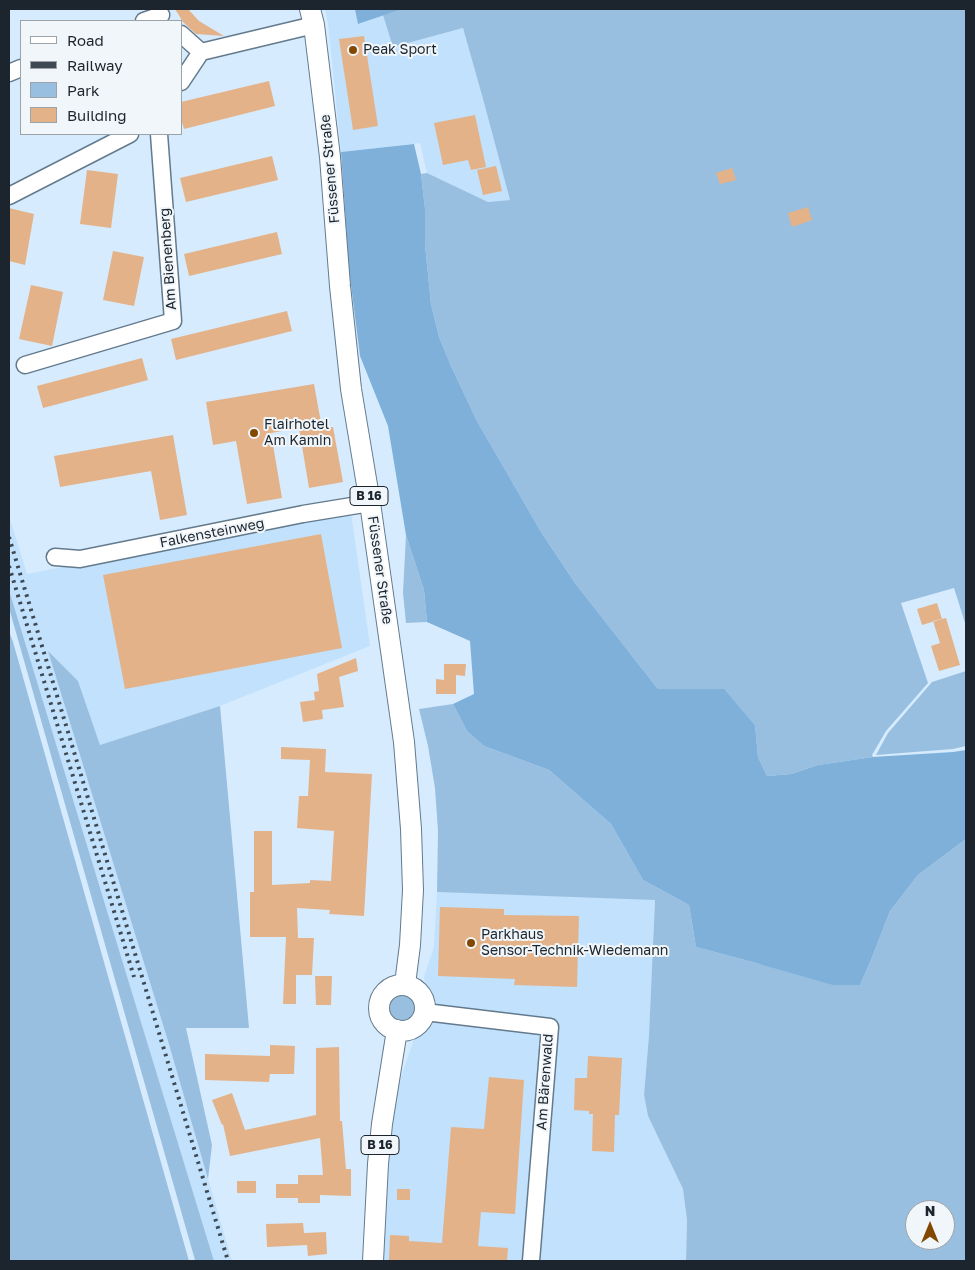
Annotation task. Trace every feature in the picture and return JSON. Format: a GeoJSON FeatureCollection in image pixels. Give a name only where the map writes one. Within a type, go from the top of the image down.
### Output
{"type":"FeatureCollection","features":[{"type":"Feature","properties":{"kind":"main road","name":"Füssener Straße"},"geometry":{"type":"LineString","coordinates":[[312,17],[330,157],[340,286],[350,379],[370,503],[404,742],[413,890],[410,945],[405,984]]}},
{"type":"Feature","properties":{"kind":"main road"},"geometry":{"type":"LineString","coordinates":[[397,984],[405,984],[419,991],[423,997],[425,1012],[418,1025],[404,1031],[388,1027],[382,1020],[378,1006],[380,998],[390,987],[397,984]]}},
{"type":"Feature","properties":{"kind":"main road","name":"B 16"},"geometry":{"type":"LineString","coordinates":[[373,1261],[382,1124],[397,1030]]}},
{"type":"Feature","properties":{"kind":"street"},"geometry":{"type":"LineString","coordinates":[[147,20],[162,15]]}},
{"type":"Feature","properties":{"kind":"street"},"geometry":{"type":"LineString","coordinates":[[182,80],[201,52],[312,17]]}},
{"type":"Feature","properties":{"kind":"street"},"geometry":{"type":"LineString","coordinates":[[182,35],[201,52]]}},
{"type":"Feature","properties":{"kind":"street"},"geometry":{"type":"LineString","coordinates":[[9,196],[128,135]]}},
{"type":"Feature","properties":{"kind":"street","name":"Am Bienenberg"},"geometry":{"type":"LineString","coordinates":[[25,365],[173,321],[158,135]]}},
{"type":"Feature","properties":{"kind":"street","name":"Falkensteinweg"},"geometry":{"type":"LineString","coordinates":[[55,557],[80,559],[303,514],[370,503]]}},
{"type":"Feature","properties":{"kind":"street","name":"Am Bärenwald"},"geometry":{"type":"LineString","coordinates":[[425,1012],[550,1027],[531,1261]]}},
{"type":"Feature","properties":{"kind":"shaded area"},"geometry":{"type":"Polygon","coordinates":[[[325,9],[355,9],[359,24],[383,15],[393,47],[463,28],[510,200],[488,202],[427,173],[420,143],[341,152],[325,9]]]}},
{"type":"Feature","properties":{"kind":"shaded area"},"geometry":{"type":"Polygon","coordinates":[[[355,9],[402,9],[358,24],[355,9]]]}},
{"type":"Feature","properties":{"kind":"shaded area"},"geometry":{"type":"Polygon","coordinates":[[[414,144],[421,174],[425,209],[425,245],[431,304],[439,337],[451,366],[477,421],[541,532],[575,583],[658,689],[724,689],[755,725],[758,757],[767,776],[791,774],[818,765],[873,757],[966,750],[966,839],[918,875],[890,911],[860,985],[833,985],[696,947],[689,905],[643,880],[611,824],[549,770],[484,746],[467,731],[453,704],[474,694],[470,641],[427,622],[424,590],[406,535],[388,426],[360,356],[349,269],[341,152],[414,144]]]}},
{"type":"Feature","properties":{"kind":"shaded area"},"geometry":{"type":"Polygon","coordinates":[[[351,513],[370,646],[220,706],[100,745],[78,681],[49,653],[168,1041],[232,1261],[214,1261],[9,590],[9,516],[27,574],[231,534],[351,513]]]}},
{"type":"Feature","properties":{"kind":"shaded area"},"geometry":{"type":"Polygon","coordinates":[[[437,892],[655,899],[649,1035],[644,1095],[648,1116],[683,1189],[687,1220],[686,1261],[374,1261],[397,1089],[414,1039],[434,1020],[436,1010],[435,998],[425,983],[424,977],[434,947],[437,892]]]}},
{"type":"Feature","properties":{"kind":"green space"},"geometry":{"type":"Polygon","coordinates":[[[402,9],[966,9],[966,626],[954,588],[901,603],[928,683],[886,731],[872,755],[873,757],[818,765],[791,774],[767,776],[758,757],[755,725],[724,690],[658,689],[575,583],[541,532],[477,421],[439,337],[431,304],[421,174],[427,173],[488,202],[510,200],[463,28],[393,47],[383,15],[402,9]]]}},
{"type":"Feature","properties":{"kind":"green space"},"geometry":{"type":"Polygon","coordinates":[[[406,535],[424,590],[427,622],[406,623],[403,593],[406,535]]]}},
{"type":"Feature","properties":{"kind":"green space"},"geometry":{"type":"Polygon","coordinates":[[[9,590],[214,1261],[195,1261],[9,608],[9,590]]]}},
{"type":"Feature","properties":{"kind":"green space"},"geometry":{"type":"Polygon","coordinates":[[[9,631],[13,642],[189,1261],[9,1261],[9,631]]]}},
{"type":"Feature","properties":{"kind":"green space"},"geometry":{"type":"Polygon","coordinates":[[[48,651],[78,681],[100,745],[220,706],[249,1028],[186,1028],[212,1145],[208,1179],[168,1041],[48,651]]]}},
{"type":"Feature","properties":{"kind":"green space"},"geometry":{"type":"Polygon","coordinates":[[[966,671],[966,746],[953,749],[876,755],[888,733],[932,682],[966,671]]]}},
{"type":"Feature","properties":{"kind":"green space"},"geometry":{"type":"Polygon","coordinates":[[[453,704],[467,731],[484,746],[549,770],[611,824],[643,880],[689,905],[696,947],[756,963],[860,985],[890,911],[918,875],[966,839],[966,1261],[686,1261],[687,1220],[683,1189],[648,1116],[644,1095],[649,1035],[655,900],[437,892],[438,831],[435,788],[419,709],[453,704]]]}},
{"type":"Feature","properties":{"kind":"green space"},"geometry":{"type":"Polygon","coordinates":[[[403,994],[413,998],[417,1008],[413,1018],[403,1022],[393,1018],[389,1008],[393,998],[403,994]]]}},
{"type":"Feature","properties":{"kind":"building"},"geometry":{"type":"Polygon","coordinates":[[[175,9],[188,9],[199,21],[224,36],[196,34],[182,20],[175,9]]]}},
{"type":"Feature","properties":{"kind":"building"},"geometry":{"type":"Polygon","coordinates":[[[364,36],[378,126],[353,130],[339,39],[364,36]]]}},
{"type":"Feature","properties":{"kind":"building"},"geometry":{"type":"Polygon","coordinates":[[[269,81],[275,106],[184,129],[182,122],[182,102],[269,81]]]}},
{"type":"Feature","properties":{"kind":"building"},"geometry":{"type":"Polygon","coordinates":[[[475,115],[486,167],[471,170],[468,160],[443,165],[434,123],[475,115]]]}},
{"type":"Feature","properties":{"kind":"building"},"geometry":{"type":"Polygon","coordinates":[[[272,156],[278,180],[186,202],[180,178],[272,156]]]}},
{"type":"Feature","properties":{"kind":"building"},"geometry":{"type":"Polygon","coordinates":[[[496,166],[502,191],[483,195],[477,170],[496,166]]]}},
{"type":"Feature","properties":{"kind":"building"},"geometry":{"type":"Polygon","coordinates":[[[732,168],[736,180],[720,184],[716,173],[732,168]]]}},
{"type":"Feature","properties":{"kind":"building"},"geometry":{"type":"Polygon","coordinates":[[[87,170],[118,174],[111,228],[80,224],[87,170]]]}},
{"type":"Feature","properties":{"kind":"building"},"geometry":{"type":"Polygon","coordinates":[[[808,207],[812,220],[792,227],[788,213],[808,207]]]}},
{"type":"Feature","properties":{"kind":"building"},"geometry":{"type":"Polygon","coordinates":[[[9,208],[34,214],[25,265],[9,261],[9,208]]]}},
{"type":"Feature","properties":{"kind":"building"},"geometry":{"type":"Polygon","coordinates":[[[277,232],[282,254],[189,276],[184,254],[277,232]]]}},
{"type":"Feature","properties":{"kind":"building"},"geometry":{"type":"Polygon","coordinates":[[[113,251],[144,257],[134,306],[103,300],[113,251]]]}},
{"type":"Feature","properties":{"kind":"building"},"geometry":{"type":"Polygon","coordinates":[[[31,285],[63,292],[52,346],[19,339],[31,285]]]}},
{"type":"Feature","properties":{"kind":"building"},"geometry":{"type":"Polygon","coordinates":[[[287,311],[292,331],[176,360],[171,339],[287,311]]]}},
{"type":"Feature","properties":{"kind":"building"},"geometry":{"type":"Polygon","coordinates":[[[142,358],[148,380],[43,408],[37,386],[142,358]]]}},
{"type":"Feature","properties":{"kind":"building"},"geometry":{"type":"Polygon","coordinates":[[[314,384],[322,428],[333,427],[343,482],[309,488],[299,428],[271,433],[282,498],[247,504],[236,441],[213,445],[206,402],[314,384]]]}},
{"type":"Feature","properties":{"kind":"building"},"geometry":{"type":"Polygon","coordinates":[[[173,435],[187,515],[160,520],[151,471],[60,487],[54,456],[173,435]]]}},
{"type":"Feature","properties":{"kind":"building"},"geometry":{"type":"Polygon","coordinates":[[[321,534],[342,648],[125,689],[103,575],[321,534]]]}},
{"type":"Feature","properties":{"kind":"building"},"geometry":{"type":"Polygon","coordinates":[[[937,603],[942,619],[922,625],[917,609],[937,603]]]}},
{"type":"Feature","properties":{"kind":"building"},"geometry":{"type":"Polygon","coordinates":[[[946,618],[960,665],[939,671],[931,646],[940,643],[933,621],[946,618]]]}},
{"type":"Feature","properties":{"kind":"building"},"geometry":{"type":"Polygon","coordinates":[[[356,658],[358,671],[339,677],[344,707],[322,710],[323,719],[303,722],[300,702],[315,700],[314,692],[319,691],[317,674],[356,658]]]}},
{"type":"Feature","properties":{"kind":"building"},"geometry":{"type":"Polygon","coordinates":[[[444,664],[466,664],[465,676],[456,675],[456,694],[436,694],[436,679],[444,680],[444,664]]]}},
{"type":"Feature","properties":{"kind":"building"},"geometry":{"type":"Polygon","coordinates":[[[281,747],[326,749],[325,772],[372,774],[364,916],[329,914],[330,910],[297,908],[298,938],[314,938],[312,975],[296,975],[296,1004],[283,1004],[286,937],[250,937],[250,892],[254,892],[254,831],[272,831],[272,885],[310,883],[310,880],[331,881],[334,831],[297,828],[299,796],[308,796],[310,760],[281,759],[281,747]]]}},
{"type":"Feature","properties":{"kind":"building"},"geometry":{"type":"Polygon","coordinates":[[[440,907],[504,909],[504,915],[579,916],[577,987],[514,985],[515,979],[438,976],[440,907]]]}},
{"type":"Feature","properties":{"kind":"building"},"geometry":{"type":"Polygon","coordinates":[[[315,976],[332,976],[331,1005],[316,1005],[315,976]]]}},
{"type":"Feature","properties":{"kind":"building"},"geometry":{"type":"Polygon","coordinates":[[[270,1045],[295,1046],[294,1074],[270,1074],[269,1082],[205,1080],[205,1054],[270,1056],[270,1045]]]}},
{"type":"Feature","properties":{"kind":"building"},"geometry":{"type":"Polygon","coordinates":[[[339,1047],[340,1121],[342,1121],[346,1169],[351,1169],[351,1196],[320,1195],[320,1203],[298,1203],[298,1198],[276,1198],[276,1184],[298,1184],[298,1175],[323,1175],[320,1138],[230,1156],[223,1124],[212,1100],[232,1093],[245,1130],[316,1115],[316,1048],[339,1047]]]}},
{"type":"Feature","properties":{"kind":"building"},"geometry":{"type":"Polygon","coordinates":[[[588,1056],[622,1058],[619,1115],[615,1115],[614,1152],[592,1151],[593,1114],[589,1114],[589,1111],[574,1110],[575,1078],[587,1078],[588,1056]]]}},
{"type":"Feature","properties":{"kind":"building"},"geometry":{"type":"Polygon","coordinates":[[[489,1077],[524,1080],[515,1214],[481,1212],[478,1246],[508,1248],[507,1261],[389,1261],[390,1235],[409,1236],[409,1241],[442,1243],[451,1127],[484,1129],[489,1077]]]}},
{"type":"Feature","properties":{"kind":"building"},"geometry":{"type":"Polygon","coordinates":[[[237,1181],[256,1181],[256,1193],[237,1193],[237,1181]]]}},
{"type":"Feature","properties":{"kind":"building"},"geometry":{"type":"Polygon","coordinates":[[[397,1189],[410,1189],[410,1200],[397,1200],[397,1189]]]}},
{"type":"Feature","properties":{"kind":"building"},"geometry":{"type":"Polygon","coordinates":[[[303,1223],[304,1233],[326,1232],[327,1254],[308,1256],[307,1245],[267,1247],[266,1224],[303,1223]]]}},
{"type":"Feature","properties":{"kind":"railway"},"geometry":{"type":"LineString","coordinates":[[9,537],[228,1261]]}},
{"type":"Feature","properties":{"kind":"railway"},"geometry":{"type":"LineString","coordinates":[[9,566],[134,977]]}},
{"type":"Feature","properties":{"kind":"place","name":"Peak Sport"},"geometry":{"type":"Point","coordinates":[353,50]}},
{"type":"Feature","properties":{"kind":"place","name":"Flairhotel Am Kamin"},"geometry":{"type":"Point","coordinates":[254,433]}},
{"type":"Feature","properties":{"kind":"place","name":"Parkhaus Sensor-Technik-Wiedemann"},"geometry":{"type":"Point","coordinates":[471,943]}}]}
